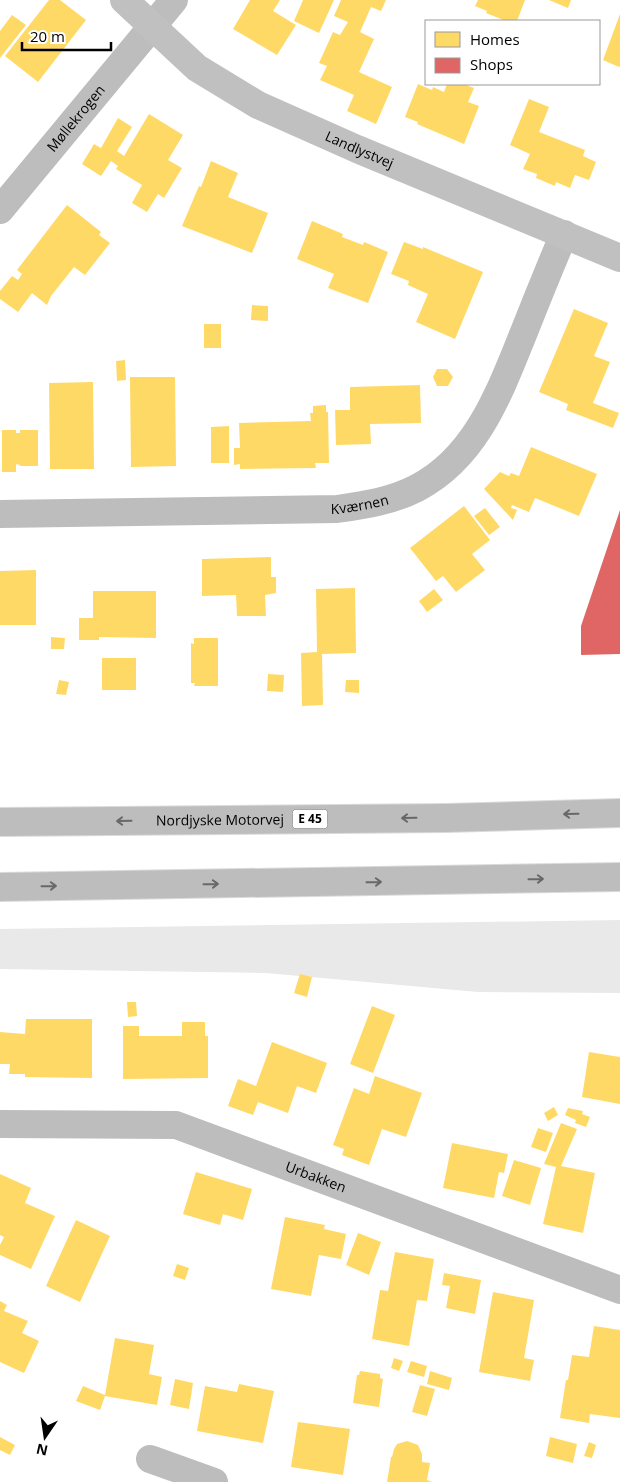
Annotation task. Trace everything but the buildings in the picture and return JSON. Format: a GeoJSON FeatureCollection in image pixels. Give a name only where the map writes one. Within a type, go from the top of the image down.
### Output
{"type":"FeatureCollection","features":[{"type":"Feature","properties":{"kind":"main road","name":"Møllekrogen"},"geometry":{"type":"LineString","coordinates":[[0,210],[174,0]]}},
{"type":"Feature","properties":{"kind":"main road","name":"Kværnen"},"geometry":{"type":"LineString","coordinates":[[0,514],[337,509],[383,502],[418,488],[454,462],[481,427],[505,379],[564,234]]}},
{"type":"Feature","properties":{"kind":"main road","name":"Nordjyske Motorvej"},"geometry":{"type":"LineString","coordinates":[[0,822],[446,818],[620,813]]}},
{"type":"Feature","properties":{"kind":"main road"},"geometry":{"type":"LineString","coordinates":[[0,887],[620,877]]}},
{"type":"Feature","properties":{"kind":"main road","name":"Urbakken"},"geometry":{"type":"LineString","coordinates":[[0,1124],[176,1125],[620,1290]]}},
{"type":"Feature","properties":{"kind":"main road"},"geometry":{"type":"LineString","coordinates":[[150,1459],[214,1482]]}},
{"type":"Feature","properties":{"kind":"street","name":"Landlystvej"},"geometry":{"type":"LineString","coordinates":[[124,0],[197,68],[258,105],[357,149],[620,258]]}},
{"type":"Feature","properties":{"kind":"shaded area"},"geometry":{"type":"Polygon","coordinates":[[[620,920],[620,993],[478,992],[266,973],[0,969],[0,929],[620,920]]]}}]}
